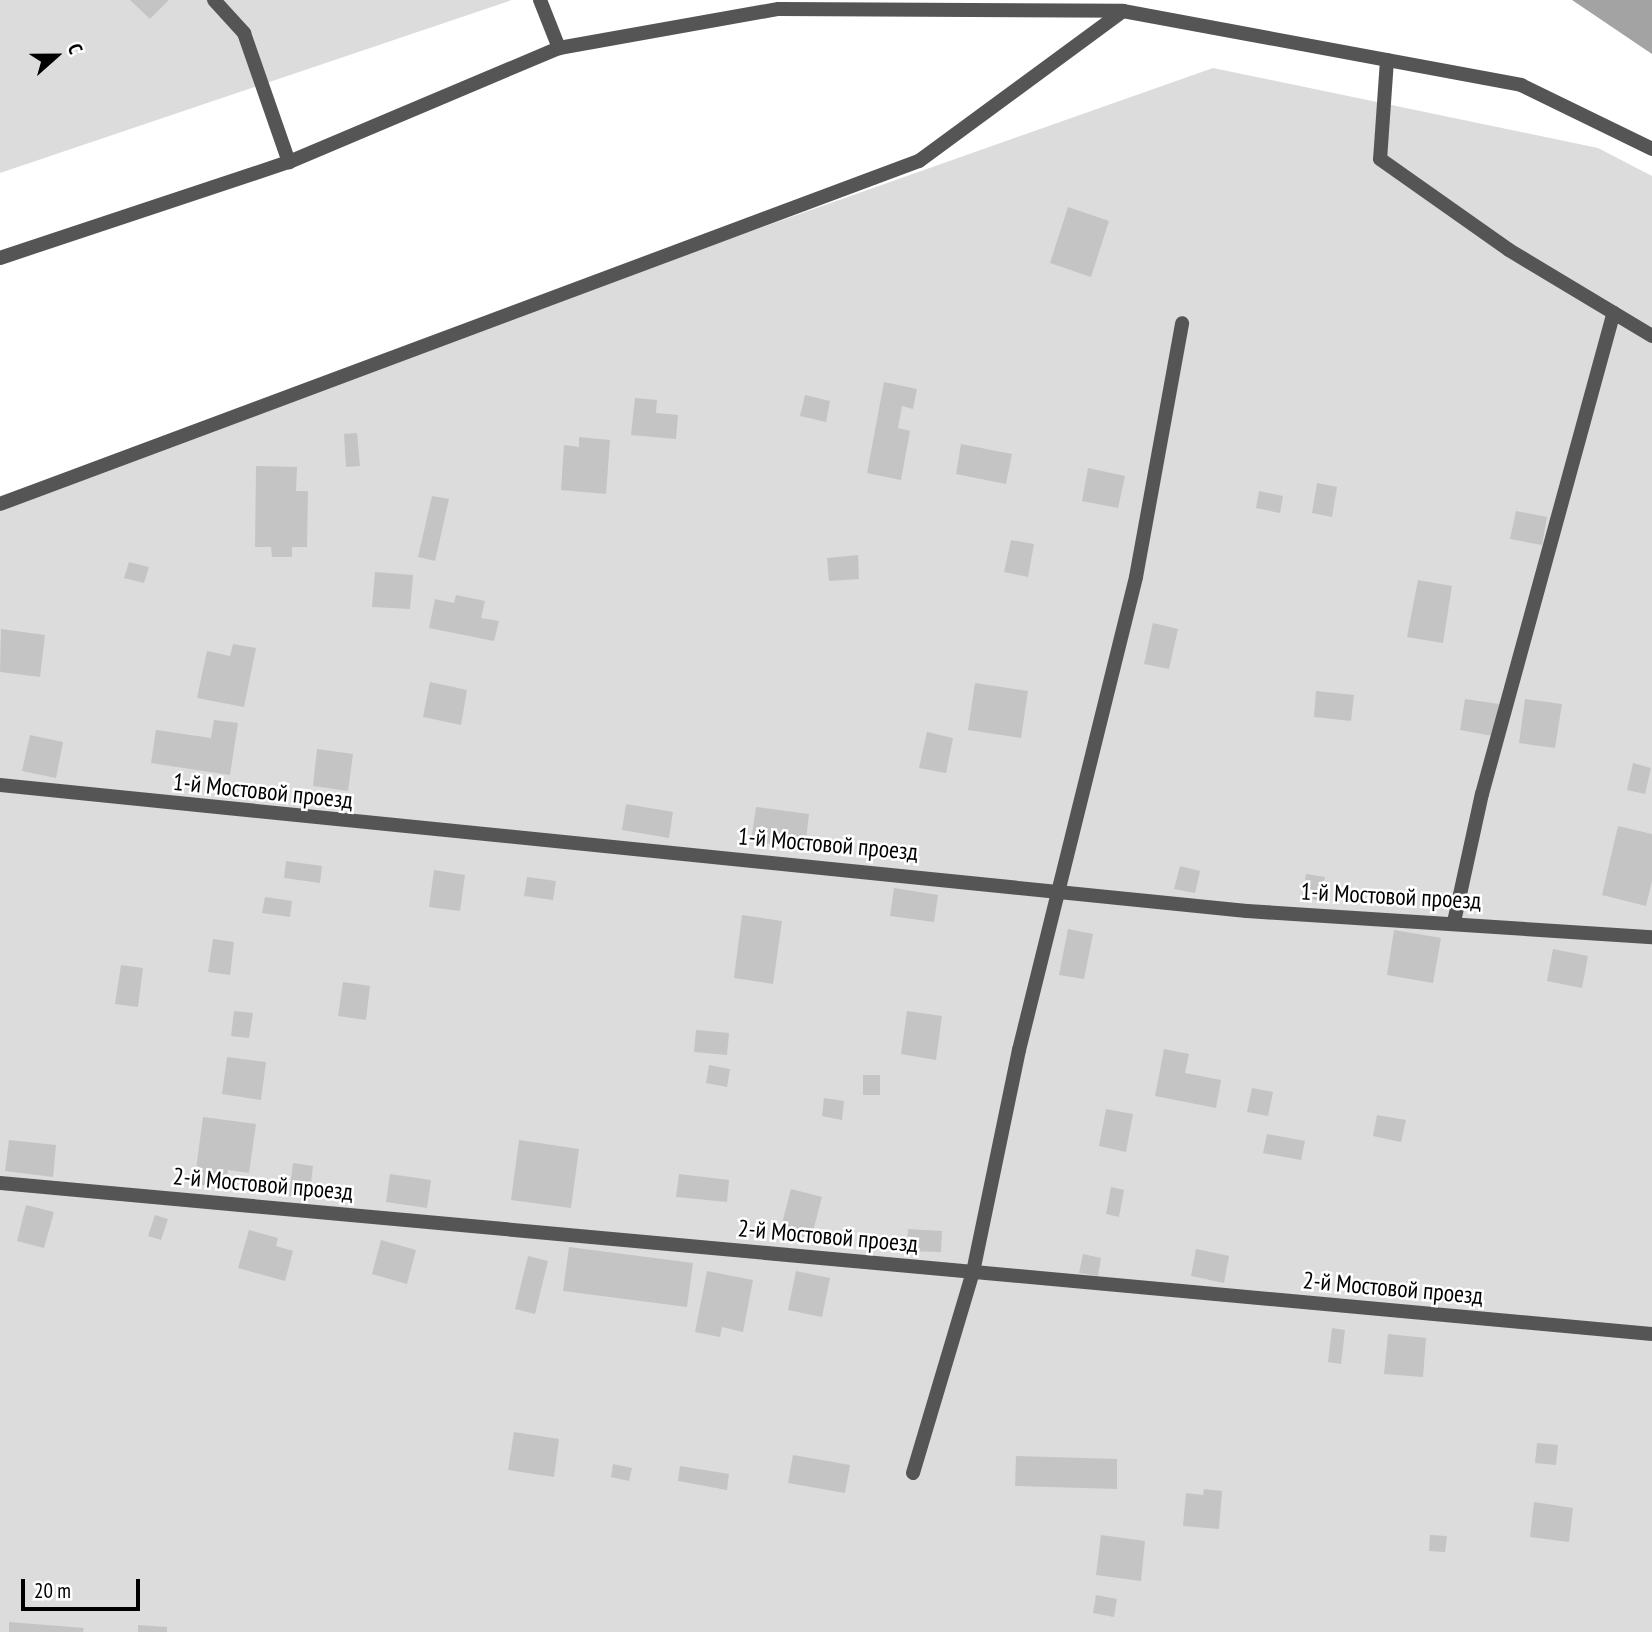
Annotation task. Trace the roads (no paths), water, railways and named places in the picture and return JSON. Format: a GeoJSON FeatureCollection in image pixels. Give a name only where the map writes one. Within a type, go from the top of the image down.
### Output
{"type":"FeatureCollection","features":[{"type":"Feature","properties":{"kind":"lane"},"geometry":{"type":"LineString","coordinates":[[214,0],[244,33],[289,162]]}},
{"type":"Feature","properties":{"kind":"lane"},"geometry":{"type":"LineString","coordinates":[[540,0],[559,48]]}},
{"type":"Feature","properties":{"kind":"lane"},"geometry":{"type":"LineString","coordinates":[[0,258],[289,162],[559,48],[779,9],[1123,11],[1521,85],[1652,149]]}},
{"type":"Feature","properties":{"kind":"lane"},"geometry":{"type":"LineString","coordinates":[[0,504],[919,161],[1123,11]]}},
{"type":"Feature","properties":{"kind":"lane"},"geometry":{"type":"LineString","coordinates":[[1387,60],[1380,159],[1508,250],[1652,336]]}},
{"type":"Feature","properties":{"kind":"lane"},"geometry":{"type":"LineString","coordinates":[[1454,922],[1482,794],[1614,313]]}},
{"type":"Feature","properties":{"kind":"lane"},"geometry":{"type":"LineString","coordinates":[[913,1473],[973,1272],[988,1187],[1136,577],[1182,323]]}},
{"type":"Feature","properties":{"kind":"lane","name":"1-й Мостовой проезд"},"geometry":{"type":"LineString","coordinates":[[0,785],[245,813],[1059,889],[1248,911],[1454,922],[1652,937]]}},
{"type":"Feature","properties":{"kind":"lane","name":"2-й Мостовой проезд"},"geometry":{"type":"LineString","coordinates":[[0,1183],[1652,1335]]}}]}
